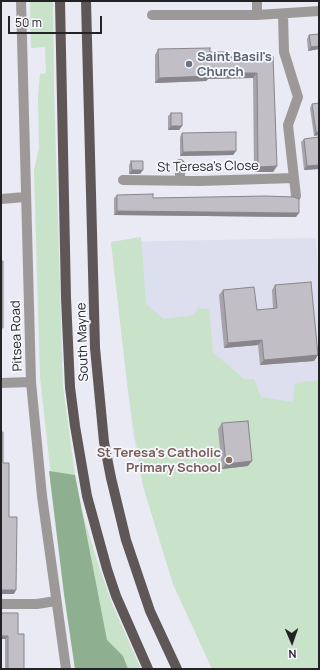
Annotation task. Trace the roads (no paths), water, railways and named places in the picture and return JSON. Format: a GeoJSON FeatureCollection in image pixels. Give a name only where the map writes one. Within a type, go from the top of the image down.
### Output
{"type":"FeatureCollection","features":[{"type":"Feature","properties":{"kind":"main road","name":"South Mayne"},"geometry":{"type":"LineString","coordinates":[[60,1],[66,298],[70,387],[75,426],[87,496],[107,569],[121,609],[148,669]]}},
{"type":"Feature","properties":{"kind":"main road","name":"South Mayne"},"geometry":{"type":"LineString","coordinates":[[86,1],[95,348],[104,442],[110,478],[126,540],[150,611],[177,669]]}},
{"type":"Feature","properties":{"kind":"street","name":"Pitsea Road"},"geometry":{"type":"LineString","coordinates":[[20,1],[31,382],[42,496],[66,669]]}},
{"type":"Feature","properties":{"kind":"street"},"geometry":{"type":"LineString","coordinates":[[257,1],[257,14]]}},
{"type":"Feature","properties":{"kind":"street"},"geometry":{"type":"LineString","coordinates":[[152,15],[283,14],[319,11]]}},
{"type":"Feature","properties":{"kind":"street"},"geometry":{"type":"LineString","coordinates":[[283,14],[284,52],[298,97],[288,125],[296,196]]}},
{"type":"Feature","properties":{"kind":"street"},"geometry":{"type":"LineString","coordinates":[[180,164],[180,180]]}},
{"type":"Feature","properties":{"kind":"street","name":"St Teresa's Close"},"geometry":{"type":"LineString","coordinates":[[123,180],[246,180],[294,178]]}},
{"type":"Feature","properties":{"kind":"street"},"geometry":{"type":"LineString","coordinates":[[1,199],[25,198]]}},
{"type":"Feature","properties":{"kind":"street"},"geometry":{"type":"LineString","coordinates":[[1,383],[31,382]]}},
{"type":"Feature","properties":{"kind":"street"},"geometry":{"type":"LineString","coordinates":[[1,604],[38,604],[56,601]]}},
{"type":"Feature","properties":{"kind":"place","name":"Saint Basil's Church"},"geometry":{"type":"Point","coordinates":[189,64]}},
{"type":"Feature","properties":{"kind":"place","name":"St Teresa's Catholic Primary School"},"geometry":{"type":"Point","coordinates":[229,460]}}]}
